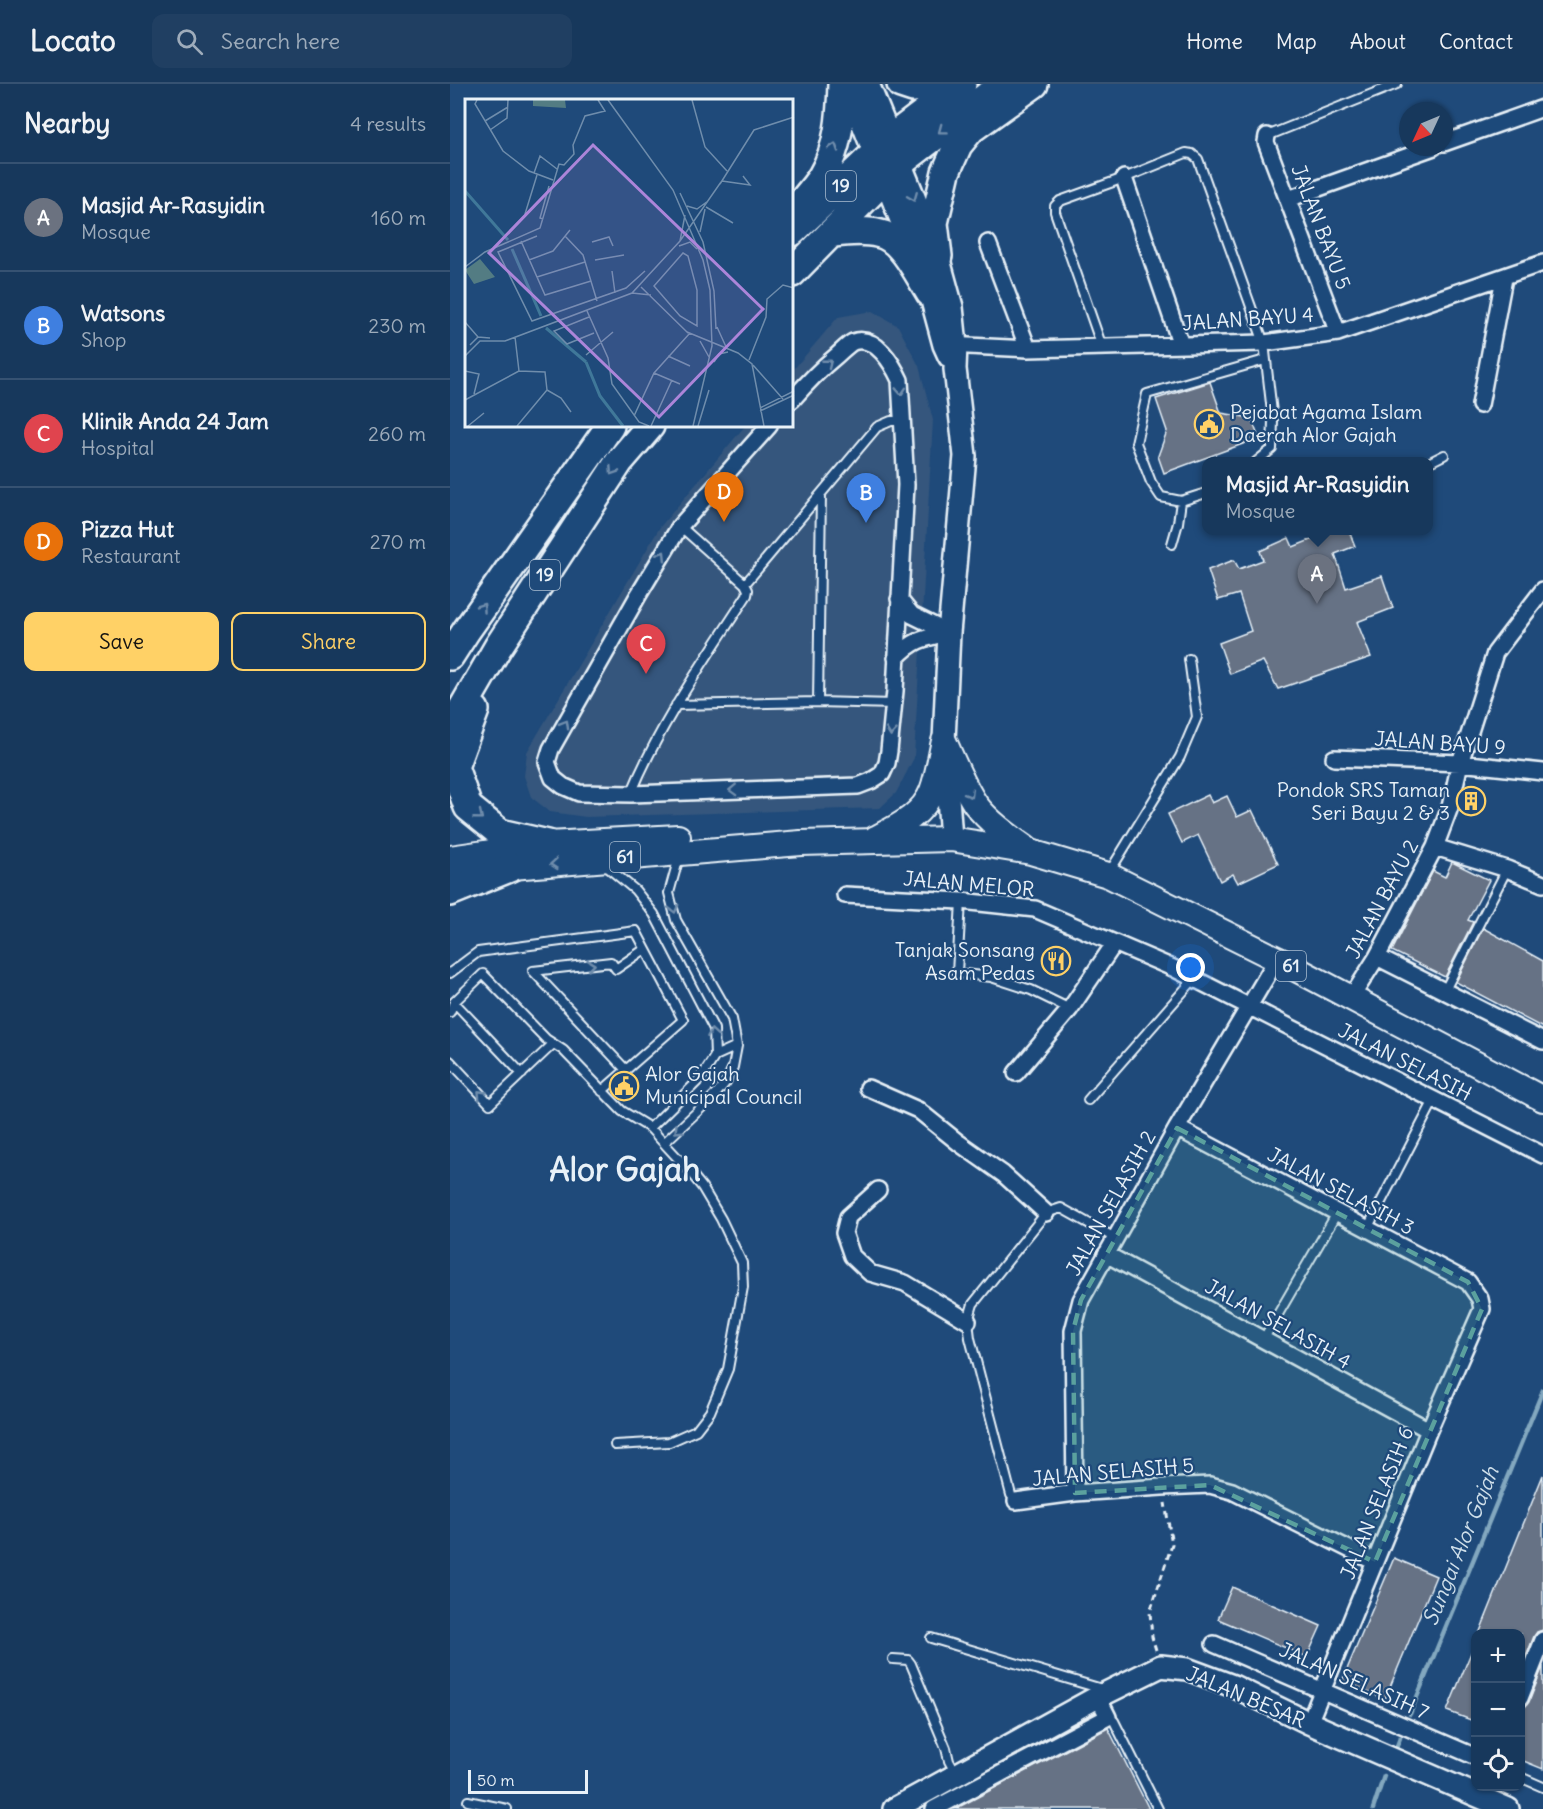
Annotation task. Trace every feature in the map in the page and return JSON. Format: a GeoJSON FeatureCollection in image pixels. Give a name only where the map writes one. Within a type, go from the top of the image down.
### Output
{"type":"FeatureCollection","features":[{"type":"Feature","properties":{"kind":"highway"},"geometry":{"type":"LineString","coordinates":[[794,211],[822,176],[834,152],[841,124],[843,84]]}},
{"type":"Feature","properties":{"kind":"highway"},"geometry":{"type":"LineString","coordinates":[[900,84],[913,88],[934,84]]}},
{"type":"Feature","properties":{"kind":"highway","name":"19"},"geometry":{"type":"LineString","coordinates":[[794,271],[833,233],[887,158],[962,84]]}},
{"type":"Feature","properties":{"kind":"highway","name":"19"},"geometry":{"type":"LineString","coordinates":[[794,230],[887,158],[1007,84]]}},
{"type":"Feature","properties":{"kind":"highway"},"geometry":{"type":"LineString","coordinates":[[938,256],[934,223],[946,172],[958,145],[971,129],[1034,84]]}},
{"type":"Feature","properties":{"kind":"highway"},"geometry":{"type":"LineString","coordinates":[[833,233],[869,232],[886,236],[904,251],[930,293]]}},
{"type":"Feature","properties":{"kind":"highway","name":"19"},"geometry":{"type":"LineString","coordinates":[[450,656],[608,428]]}},
{"type":"Feature","properties":{"kind":"highway","name":"19"},"geometry":{"type":"LineString","coordinates":[[450,730],[498,647],[619,462],[648,428]]}},
{"type":"Feature","properties":{"kind":"highway"},"geometry":{"type":"LineString","coordinates":[[498,647],[454,767],[468,807],[500,833],[548,844]]}},
{"type":"Feature","properties":{"kind":"highway"},"geometry":{"type":"LineString","coordinates":[[450,892],[512,867]]}},
{"type":"Feature","properties":{"kind":"main road"},"geometry":{"type":"LineString","coordinates":[[871,841],[905,822],[920,810],[931,793],[944,741]]}},
{"type":"Feature","properties":{"kind":"main road"},"geometry":{"type":"LineString","coordinates":[[944,741],[963,783],[977,806],[996,825],[1031,852]]}},
{"type":"Feature","properties":{"kind":"main road","name":"61"},"geometry":{"type":"LineString","coordinates":[[450,858],[548,844],[701,836],[801,843]]}},
{"type":"Feature","properties":{"kind":"main road","name":"61"},"geometry":{"type":"LineString","coordinates":[[450,876],[512,867],[801,843],[951,839],[1031,852],[1108,875],[1277,959],[1543,1099]]}},
{"type":"Feature","properties":{"kind":"street"},"geometry":{"type":"LineString","coordinates":[[847,84],[938,256],[952,307],[950,345]]}},
{"type":"Feature","properties":{"kind":"street"},"geometry":{"type":"LineString","coordinates":[[868,84],[887,158],[930,293],[950,345],[965,456],[949,633],[944,741],[951,839]]}},
{"type":"Feature","properties":{"kind":"street"},"geometry":{"type":"LineString","coordinates":[[1453,140],[1543,108]]}},
{"type":"Feature","properties":{"kind":"street","name":"JALAN BAYU 5"},"geometry":{"type":"LineString","coordinates":[[1266,136],[1266,142],[1338,333]]}},
{"type":"Feature","properties":{"kind":"street"},"geometry":{"type":"LineString","coordinates":[[1288,200],[1409,156]]}},
{"type":"Feature","properties":{"kind":"street"},"geometry":{"type":"LineString","coordinates":[[1124,178],[1181,345]]}},
{"type":"Feature","properties":{"kind":"street"},"geometry":{"type":"LineString","coordinates":[[988,243],[1028,349]]}},
{"type":"Feature","properties":{"kind":"street","name":"JALAN BAYU 4"},"geometry":{"type":"LineString","coordinates":[[950,345],[1028,349],[1264,343],[1338,333],[1543,263]]}},
{"type":"Feature","properties":{"kind":"street"},"geometry":{"type":"LineString","coordinates":[[1480,405],[1504,278]]}},
{"type":"Feature","properties":{"kind":"street"},"geometry":{"type":"LineString","coordinates":[[767,428],[680,526],[639,594],[551,749],[547,762],[553,778],[563,786],[579,794],[630,794],[858,786],[882,774],[887,763],[894,704],[906,485],[900,380],[893,365],[876,346],[853,342],[814,374],[794,398]]}},
{"type":"Feature","properties":{"kind":"street","name":"JALAN BAYU 2"},"geometry":{"type":"LineString","coordinates":[[1351,998],[1377,957],[1435,847],[1450,807],[1460,763],[1495,653],[1543,590]]}},
{"type":"Feature","properties":{"kind":"street"},"geometry":{"type":"LineString","coordinates":[[900,600],[912,615],[949,633]]}},
{"type":"Feature","properties":{"kind":"street"},"geometry":{"type":"LineString","coordinates":[[896,658],[908,645],[922,639],[949,633]]}},
{"type":"Feature","properties":{"kind":"street","name":"JALAN BAYU 9"},"geometry":{"type":"LineString","coordinates":[[1334,758],[1460,763],[1543,772]]}},
{"type":"Feature","properties":{"kind":"street"},"geometry":{"type":"LineString","coordinates":[[1435,847],[1507,869],[1543,885]]}},
{"type":"Feature","properties":{"kind":"street","name":"JALAN MELOR"},"geometry":{"type":"LineString","coordinates":[[845,896],[961,901],[1035,909],[1173,968],[1248,1006]]}},
{"type":"Feature","properties":{"kind":"street"},"geometry":{"type":"LineString","coordinates":[[1016,1073],[1070,1009],[1114,944]]}},
{"type":"Feature","properties":{"kind":"street"},"geometry":{"type":"LineString","coordinates":[[1377,957],[1543,1041]]}},
{"type":"Feature","properties":{"kind":"street","name":"JALAN SELASIH 2"},"geometry":{"type":"LineString","coordinates":[[1075,1493],[1073,1331],[1081,1300],[1177,1128],[1277,959]]}},
{"type":"Feature","properties":{"kind":"street","name":"JALAN SELASIH"},"geometry":{"type":"LineString","coordinates":[[1248,1006],[1543,1155]]}},
{"type":"Feature","properties":{"kind":"street"},"geometry":{"type":"LineString","coordinates":[[868,1088],[918,1110],[1003,1174],[1046,1213]]}},
{"type":"Feature","properties":{"kind":"street","name":"JALAN SELASIH 3"},"geometry":{"type":"LineString","coordinates":[[1177,1128],[1468,1282],[1480,1299]]}},
{"type":"Feature","properties":{"kind":"street"},"geometry":{"type":"LineString","coordinates":[[879,1190],[848,1217],[844,1233],[852,1256],[870,1273],[905,1282],[968,1321]]}},
{"type":"Feature","properties":{"kind":"street","name":"JALAN SELASIH 4"},"geometry":{"type":"LineString","coordinates":[[1106,1254],[1429,1430]]}},
{"type":"Feature","properties":{"kind":"street","name":"JALAN SELASIH 6"},"geometry":{"type":"LineString","coordinates":[[1309,1723],[1429,1430],[1482,1309],[1480,1299]]}},
{"type":"Feature","properties":{"kind":"street","name":"JALAN SELASIH 5"},"geometry":{"type":"LineString","coordinates":[[1016,1501],[1075,1493],[1210,1485],[1232,1491],[1376,1562]]}},
{"type":"Feature","properties":{"kind":"street"},"geometry":{"type":"LineString","coordinates":[[1525,1687],[1543,1640]]}},
{"type":"Feature","properties":{"kind":"street","name":"JALAN SELASIH 7"},"geometry":{"type":"LineString","coordinates":[[1215,1644],[1471,1755]]}},
{"type":"Feature","properties":{"kind":"street","name":"JALAN BESAR"},"geometry":{"type":"LineString","coordinates":[[894,1809],[1103,1695],[1161,1666],[1187,1669],[1233,1686],[1309,1723],[1508,1809]]}},
{"type":"Feature","properties":{"kind":"street"},"geometry":{"type":"LineString","coordinates":[[934,1809],[1108,1717],[1103,1695]]}},
{"type":"Feature","properties":{"kind":"lane"},"geometry":{"type":"LineString","coordinates":[[1266,136],[1398,84]]}},
{"type":"Feature","properties":{"kind":"lane"},"geometry":{"type":"LineString","coordinates":[[1102,347],[1055,212],[1055,206],[1060,201],[1186,153],[1192,154],[1198,159],[1264,343],[1274,421],[1272,449],[1262,457]]}},
{"type":"Feature","properties":{"kind":"lane"},"geometry":{"type":"LineString","coordinates":[[1202,494],[1181,501],[1161,496],[1151,482],[1136,443],[1147,394],[1265,360]]}},
{"type":"Feature","properties":{"kind":"lane"},"geometry":{"type":"LineString","coordinates":[[745,584],[877,427],[891,421],[903,421]]}},
{"type":"Feature","properties":{"kind":"lane"},"geometry":{"type":"LineString","coordinates":[[1433,460],[1444,455]]}},
{"type":"Feature","properties":{"kind":"lane"},"geometry":{"type":"LineString","coordinates":[[818,702],[821,493]]}},
{"type":"Feature","properties":{"kind":"lane"},"geometry":{"type":"LineString","coordinates":[[1172,544],[1181,501]]}},
{"type":"Feature","properties":{"kind":"lane"},"geometry":{"type":"LineString","coordinates":[[630,794],[676,705],[747,596],[748,590],[745,584],[680,526]]}},
{"type":"Feature","properties":{"kind":"lane"},"geometry":{"type":"LineString","coordinates":[[1108,875],[1180,757],[1197,717],[1189,659]]}},
{"type":"Feature","properties":{"kind":"lane"},"geometry":{"type":"LineString","coordinates":[[676,705],[818,702],[894,704]]}},
{"type":"Feature","properties":{"kind":"lane"},"geometry":{"type":"LineString","coordinates":[[664,1143],[726,1082],[733,1067],[737,1046],[732,1019],[676,920],[669,893],[680,853]]}},
{"type":"Feature","properties":{"kind":"lane"},"geometry":{"type":"LineString","coordinates":[[598,860],[635,890],[654,914],[714,1029],[715,1056]]}},
{"type":"Feature","properties":{"kind":"lane"},"geometry":{"type":"LineString","coordinates":[[1445,990],[1507,869]]}},
{"type":"Feature","properties":{"kind":"lane"},"geometry":{"type":"LineString","coordinates":[[961,901],[957,973],[991,977],[1031,990],[1070,1009]]}},
{"type":"Feature","properties":{"kind":"lane"},"geometry":{"type":"LineString","coordinates":[[450,973],[478,952],[636,931],[683,1020],[603,1091]]}},
{"type":"Feature","properties":{"kind":"lane"},"geometry":{"type":"LineString","coordinates":[[626,1070],[533,971],[610,962],[616,969],[645,949]]}},
{"type":"Feature","properties":{"kind":"lane"},"geometry":{"type":"LineString","coordinates":[[450,1012],[454,1002],[483,974],[546,1039],[563,1050],[622,1111],[650,1128],[664,1143],[702,1187],[721,1219],[742,1263],[743,1287],[728,1369],[710,1412],[696,1430],[669,1442],[615,1445]]}},
{"type":"Feature","properties":{"kind":"lane"},"geometry":{"type":"LineString","coordinates":[[1088,1100],[1194,979]]}},
{"type":"Feature","properties":{"kind":"lane"},"geometry":{"type":"LineString","coordinates":[[454,1002],[522,1074]]}},
{"type":"Feature","properties":{"kind":"lane"},"geometry":{"type":"LineString","coordinates":[[450,1061],[490,1104],[554,1044]]}},
{"type":"Feature","properties":{"kind":"lane"},"geometry":{"type":"LineString","coordinates":[[650,1128],[701,1078],[715,1056],[737,1046]]}},
{"type":"Feature","properties":{"kind":"lane"},"geometry":{"type":"LineString","coordinates":[[1367,1229],[1434,1100]]}},
{"type":"Feature","properties":{"kind":"lane"},"geometry":{"type":"LineString","coordinates":[[1016,1501],[1011,1495],[969,1338],[968,1321],[973,1304],[1046,1213],[1061,1208],[1115,1238]]}},
{"type":"Feature","properties":{"kind":"lane"},"geometry":{"type":"LineString","coordinates":[[1263,1340],[1337,1213]]}},
{"type":"Feature","properties":{"kind":"lane"},"geometry":{"type":"LineString","coordinates":[[931,1638],[1103,1695]]}},
{"type":"Feature","properties":{"kind":"lane"},"geometry":{"type":"LineString","coordinates":[[893,1659],[908,1660],[912,1664],[956,1775]]}},
{"type":"Feature","properties":{"kind":"lane"},"geometry":{"type":"LineString","coordinates":[[1108,1717],[1114,1721],[1158,1809]]}},
{"type":"Feature","properties":{"kind":"lane"},"geometry":{"type":"LineString","coordinates":[[1525,1779],[1543,1787]]}},
{"type":"Feature","properties":{"kind":"lane"},"geometry":{"type":"LineString","coordinates":[[468,1801],[507,1809]]}},
{"type":"Feature","properties":{"kind":"path"},"geometry":{"type":"LineString","coordinates":[[1161,1666],[1152,1637],[1150,1612],[1172,1544],[1162,1487]]}},
{"type":"Feature","properties":{"kind":"highlighted area"},"geometry":{"type":"Polygon","coordinates":[[[1177,1128],[1468,1282],[1482,1309],[1375,1562],[1210,1485],[1075,1493],[1073,1331],[1081,1300],[1177,1128]]]}},
{"type":"Feature","properties":{"kind":"shaded area"},"geometry":{"type":"Polygon","coordinates":[[[872,311],[898,326],[919,366],[933,420],[914,758],[896,793],[880,808],[586,817],[550,812],[531,797],[524,776],[527,752],[660,527],[743,428],[794,428],[794,369],[838,317],[872,311]]]}},
{"type":"Feature","properties":{"kind":"building","name":"Pejabat Agama Islam Daerah Alor Gajah"},"geometry":{"type":"Polygon","coordinates":[[[1210,382],[1221,413],[1251,418],[1259,438],[1202,457],[1202,459],[1164,473],[1158,456],[1167,431],[1156,399],[1210,382]]]}},
{"type":"Feature","properties":{"kind":"building"},"geometry":{"type":"Polygon","coordinates":[[[1317,535],[1351,535],[1355,546],[1335,554],[1346,588],[1382,576],[1393,608],[1357,622],[1371,657],[1278,689],[1263,661],[1230,674],[1219,643],[1251,631],[1239,594],[1218,600],[1208,570],[1234,560],[1239,569],[1263,560],[1260,551],[1289,538],[1293,547],[1318,537],[1317,535]]]}},
{"type":"Feature","properties":{"kind":"building"},"geometry":{"type":"Polygon","coordinates":[[[1208,795],[1212,803],[1227,796],[1237,817],[1252,810],[1278,864],[1238,883],[1233,874],[1220,881],[1198,835],[1182,843],[1168,814],[1208,795]]]}},
{"type":"Feature","properties":{"kind":"building"},"geometry":{"type":"Polygon","coordinates":[[[1452,862],[1489,880],[1468,920],[1473,922],[1445,977],[1392,951],[1433,871],[1445,877],[1452,862]]]}},
{"type":"Feature","properties":{"kind":"building"},"geometry":{"type":"Polygon","coordinates":[[[1483,928],[1543,961],[1543,1028],[1456,982],[1483,928]]]}},
{"type":"Feature","properties":{"kind":"building"},"geometry":{"type":"Polygon","coordinates":[[[1543,1475],[1543,1630],[1534,1636],[1525,1660],[1525,1629],[1481,1629],[1543,1475]]]}},
{"type":"Feature","properties":{"kind":"building"},"geometry":{"type":"Polygon","coordinates":[[[1394,1558],[1436,1576],[1385,1699],[1342,1681],[1394,1558]]]}},
{"type":"Feature","properties":{"kind":"building"},"geometry":{"type":"Polygon","coordinates":[[[1232,1587],[1321,1626],[1307,1657],[1218,1619],[1232,1587]]]}},
{"type":"Feature","properties":{"kind":"building"},"geometry":{"type":"Polygon","coordinates":[[[1471,1653],[1471,1720],[1447,1711],[1471,1653]]]}},
{"type":"Feature","properties":{"kind":"building"},"geometry":{"type":"Polygon","coordinates":[[[1543,1666],[1543,1769],[1525,1762],[1525,1706],[1529,1702],[1543,1666]]]}},
{"type":"Feature","properties":{"kind":"building"},"geometry":{"type":"Polygon","coordinates":[[[1108,1728],[1149,1809],[955,1809],[1108,1728]]]}},
{"type":"Feature","properties":{"kind":"waterway","name":"Sungai Alor Gajah"},"geometry":{"type":"LineString","coordinates":[[1410,1714],[1543,1390]]}},
{"type":"Feature","properties":{"kind":"waterway","name":"Sungai Alor Gajah"},"geometry":{"type":"LineString","coordinates":[[1395,1751],[1400,1738]]}},
{"type":"Feature","properties":{"kind":"waterway","name":"Sungai Alor Gajah"},"geometry":{"type":"LineString","coordinates":[[1373,1809],[1384,1776]]}},
{"type":"Feature","properties":{"kind":"place","name":"Pejabat Agama Islam Daerah Alor Gajah"},"geometry":{"type":"Point","coordinates":[1209,424]}},
{"type":"Feature","properties":{"kind":"place","name":"Pizza Hut"},"geometry":{"type":"Point","coordinates":[724,522]}},
{"type":"Feature","properties":{"kind":"place","name":"Watsons"},"geometry":{"type":"Point","coordinates":[866,523]}},
{"type":"Feature","properties":{"kind":"place","name":"Masjid Ar-Rasyidin"},"geometry":{"type":"Point","coordinates":[1317,604]}},
{"type":"Feature","properties":{"kind":"place","name":"Klinik Anda 24 Jam"},"geometry":{"type":"Point","coordinates":[646,674]}},
{"type":"Feature","properties":{"kind":"place","name":"Pondok SRS Taman Seri Bayu 2 & 3"},"geometry":{"type":"Point","coordinates":[1471,801]}},
{"type":"Feature","properties":{"kind":"place","name":"Tanjak Sonsang Asam Pedas"},"geometry":{"type":"Point","coordinates":[1056,961]}},
{"type":"Feature","properties":{"kind":"place","name":"Alor Gajah Municipal Council"},"geometry":{"type":"Point","coordinates":[624,1086]}},
{"type":"Feature","properties":{"kind":"district","name":"Alor Gajah"},"geometry":{"type":"Point","coordinates":[625,1170]}}]}
